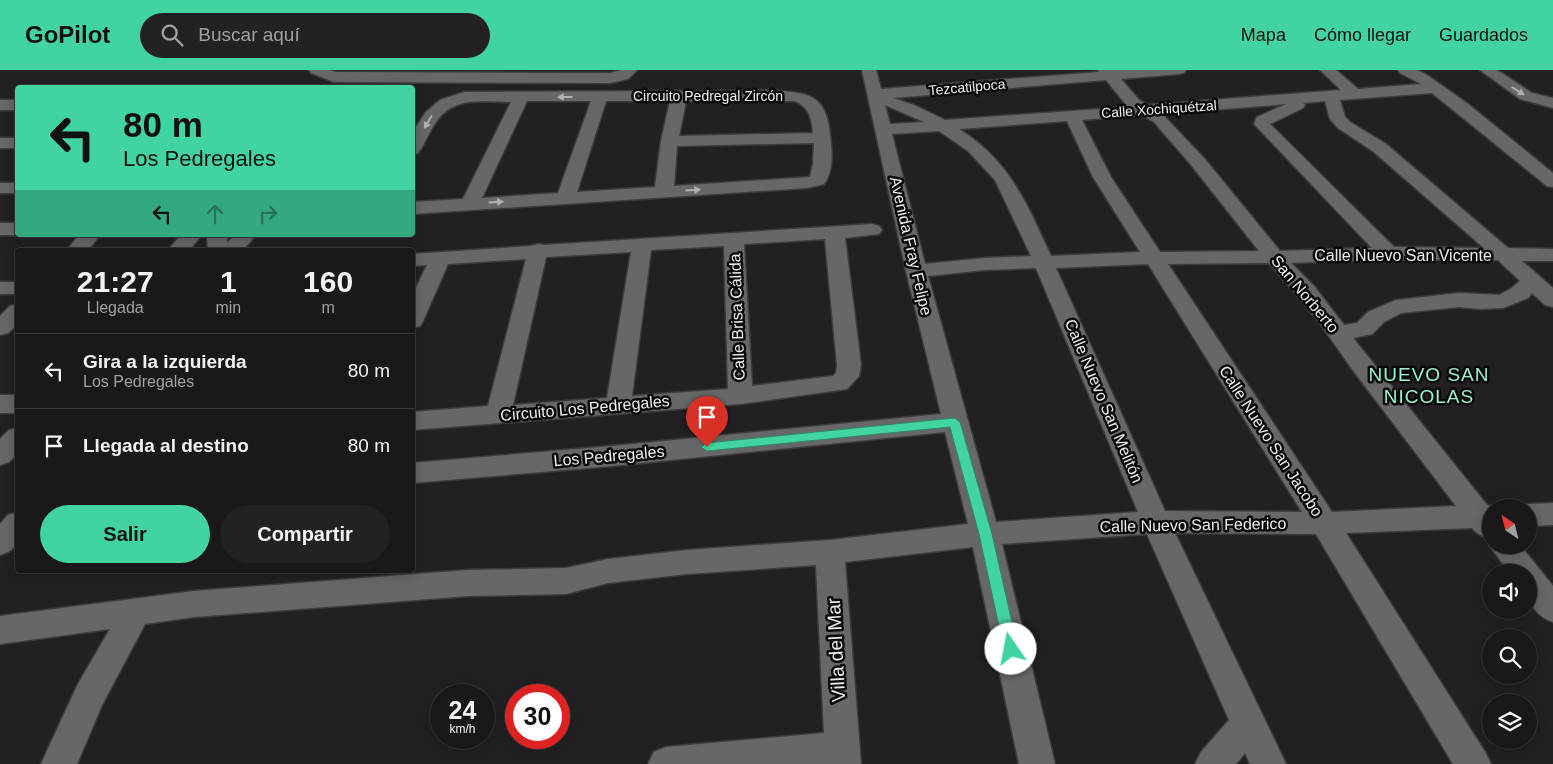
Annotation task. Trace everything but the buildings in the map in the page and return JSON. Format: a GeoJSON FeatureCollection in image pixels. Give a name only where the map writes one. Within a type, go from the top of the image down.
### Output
{"type":"FeatureCollection","features":[{"type":"Feature","properties":{"kind":"street"},"geometry":{"type":"LineString","coordinates":[[316,70],[333,78],[610,78],[623,76],[630,70]]}},
{"type":"Feature","properties":{"kind":"street","name":"Avenida Fray Felipe"},"geometry":{"type":"LineString","coordinates":[[869,70],[916,271],[954,422],[985,534],[1037,764]]}},
{"type":"Feature","properties":{"kind":"street","name":"Tezcatilpoca"},"geometry":{"type":"LineString","coordinates":[[876,96],[1107,73],[1179,70]]}},
{"type":"Feature","properties":{"kind":"street"},"geometry":{"type":"LineString","coordinates":[[1327,70],[1353,93]]}},
{"type":"Feature","properties":{"kind":"street"},"geometry":{"type":"LineString","coordinates":[[1405,70],[1422,78],[1469,112],[1553,182]]}},
{"type":"Feature","properties":{"kind":"street"},"geometry":{"type":"LineString","coordinates":[[1489,71],[1513,70]]}},
{"type":"Feature","properties":{"kind":"street"},"geometry":{"type":"LineString","coordinates":[[1489,71],[1526,96],[1553,103]]}},
{"type":"Feature","properties":{"kind":"street","name":"San Norberto"},"geometry":{"type":"LineString","coordinates":[[1107,73],[1133,103],[1160,119],[1186,148],[1274,257],[1306,291],[1360,364],[1482,515]]}},
{"type":"Feature","properties":{"kind":"street","name":"Calle Xochiquétzal"},"geometry":{"type":"LineString","coordinates":[[883,130],[1435,88]]}},
{"type":"Feature","properties":{"kind":"street","name":"Circuito Pedregal Zircón"},"geometry":{"type":"LineString","coordinates":[[415,144],[436,108],[449,100],[464,97],[782,95],[798,97],[812,104],[816,110],[822,138],[822,165],[818,180],[800,184],[415,208]]}},
{"type":"Feature","properties":{"kind":"street"},"geometry":{"type":"LineString","coordinates":[[1331,95],[1335,112],[1344,125],[1380,148],[1553,300]]}},
{"type":"Feature","properties":{"kind":"street"},"geometry":{"type":"LineString","coordinates":[[664,192],[670,141],[679,96]]}},
{"type":"Feature","properties":{"kind":"street","name":"Calle Nuevo San Melitón"},"geometry":{"type":"LineString","coordinates":[[876,96],[913,110],[944,126],[981,154],[997,169],[1010,187],[1156,522],[1268,764]]}},
{"type":"Feature","properties":{"kind":"street"},"geometry":{"type":"LineString","coordinates":[[1312,96],[1263,120],[1262,124],[1390,253]]}},
{"type":"Feature","properties":{"kind":"street"},"geometry":{"type":"LineString","coordinates":[[470,204],[521,97]]}},
{"type":"Feature","properties":{"kind":"street"},"geometry":{"type":"LineString","coordinates":[[566,197],[600,97]]}},
{"type":"Feature","properties":{"kind":"street"},"geometry":{"type":"LineString","coordinates":[[0,105],[10,99]]}},
{"type":"Feature","properties":{"kind":"street","name":"Calle Nuevo San Jacobo"},"geometry":{"type":"LineString","coordinates":[[1072,116],[1102,176],[1324,523],[1473,764]]}},
{"type":"Feature","properties":{"kind":"street"},"geometry":{"type":"LineString","coordinates":[[670,141],[822,138]]}},
{"type":"Feature","properties":{"kind":"street"},"geometry":{"type":"LineString","coordinates":[[0,143],[15,143]]}},
{"type":"Feature","properties":{"kind":"street"},"geometry":{"type":"LineString","coordinates":[[0,188],[15,188]]}},
{"type":"Feature","properties":{"kind":"street"},"geometry":{"type":"LineString","coordinates":[[0,229],[15,230]]}},
{"type":"Feature","properties":{"kind":"street"},"geometry":{"type":"LineString","coordinates":[[415,260],[538,250],[872,230]]}},
{"type":"Feature","properties":{"kind":"street","name":"Circuito Los Pedregales"},"geometry":{"type":"LineString","coordinates":[[415,421],[740,396],[831,385],[845,380],[849,374],[834,231]]}},
{"type":"Feature","properties":{"kind":"street"},"geometry":{"type":"LineString","coordinates":[[78,248],[88,237]]}},
{"type":"Feature","properties":{"kind":"street"},"geometry":{"type":"LineString","coordinates":[[180,248],[190,237]]}},
{"type":"Feature","properties":{"kind":"street"},"geometry":{"type":"LineString","coordinates":[[234,248],[244,237]]}},
{"type":"Feature","properties":{"kind":"street","name":"Calle Brisa Cálida"},"geometry":{"type":"LineString","coordinates":[[734,238],[740,396]]}},
{"type":"Feature","properties":{"kind":"street"},"geometry":{"type":"LineString","coordinates":[[618,405],[623,361],[642,244]]}},
{"type":"Feature","properties":{"kind":"street"},"geometry":{"type":"LineString","coordinates":[[498,415],[538,250]]}},
{"type":"Feature","properties":{"kind":"street","name":"Calle Nuevo San Vicente"},"geometry":{"type":"LineString","coordinates":[[916,271],[957,266],[1154,258],[1274,257],[1390,253],[1553,255]]}},
{"type":"Feature","properties":{"kind":"street"},"geometry":{"type":"LineString","coordinates":[[415,314],[441,257]]}},
{"type":"Feature","properties":{"kind":"street"},"geometry":{"type":"LineString","coordinates":[[1338,333],[1364,329],[1376,317],[1396,307],[1459,300],[1480,302],[1503,301],[1520,293],[1532,281]]}},
{"type":"Feature","properties":{"kind":"street"},"geometry":{"type":"LineString","coordinates":[[0,288],[15,288]]}},
{"type":"Feature","properties":{"kind":"street"},"geometry":{"type":"LineString","coordinates":[[0,328],[15,314]]}},
{"type":"Feature","properties":{"kind":"street"},"geometry":{"type":"LineString","coordinates":[[0,404],[15,404]]}},
{"type":"Feature","properties":{"kind":"street","name":"Los Pedregales"},"geometry":{"type":"LineString","coordinates":[[415,473],[612,456],[954,422]]}},
{"type":"Feature","properties":{"kind":"street"},"geometry":{"type":"LineString","coordinates":[[0,455],[15,440]]}},
{"type":"Feature","properties":{"kind":"street"},"geometry":{"type":"LineString","coordinates":[[1538,515],[1553,514]]}},
{"type":"Feature","properties":{"kind":"street","name":"Calle Nuevo San Federico"},"geometry":{"type":"LineString","coordinates":[[0,630],[194,604],[390,590],[468,582],[566,581],[608,572],[687,562],[830,552],[985,534],[1156,522],[1482,521]]}},
{"type":"Feature","properties":{"kind":"street"},"geometry":{"type":"LineString","coordinates":[[0,543],[15,526]]}},
{"type":"Feature","properties":{"kind":"street","name":"Villa del Mar"},"geometry":{"type":"LineString","coordinates":[[666,764],[843,756],[830,552]]}},
{"type":"Feature","properties":{"kind":"street"},"geometry":{"type":"LineString","coordinates":[[1511,554],[1519,564]]}},
{"type":"Feature","properties":{"kind":"street"},"geometry":{"type":"LineString","coordinates":[[1537,588],[1553,609]]}},
{"type":"Feature","properties":{"kind":"street"},"geometry":{"type":"LineString","coordinates":[[59,764],[90,696],[135,613]]}},
{"type":"Feature","properties":{"kind":"street"},"geometry":{"type":"LineString","coordinates":[[1213,764],[1248,724]]}},
{"type":"Feature","properties":{"kind":"district","name":"NUEVO SAN NICOLAS"},"geometry":{"type":"Point","coordinates":[1429,385]}},
{"type":"Feature","properties":{"kind":"route"},"geometry":{"type":"LineString","coordinates":[[707,447],[954,422],[985,534],[1011,649]]}}]}
